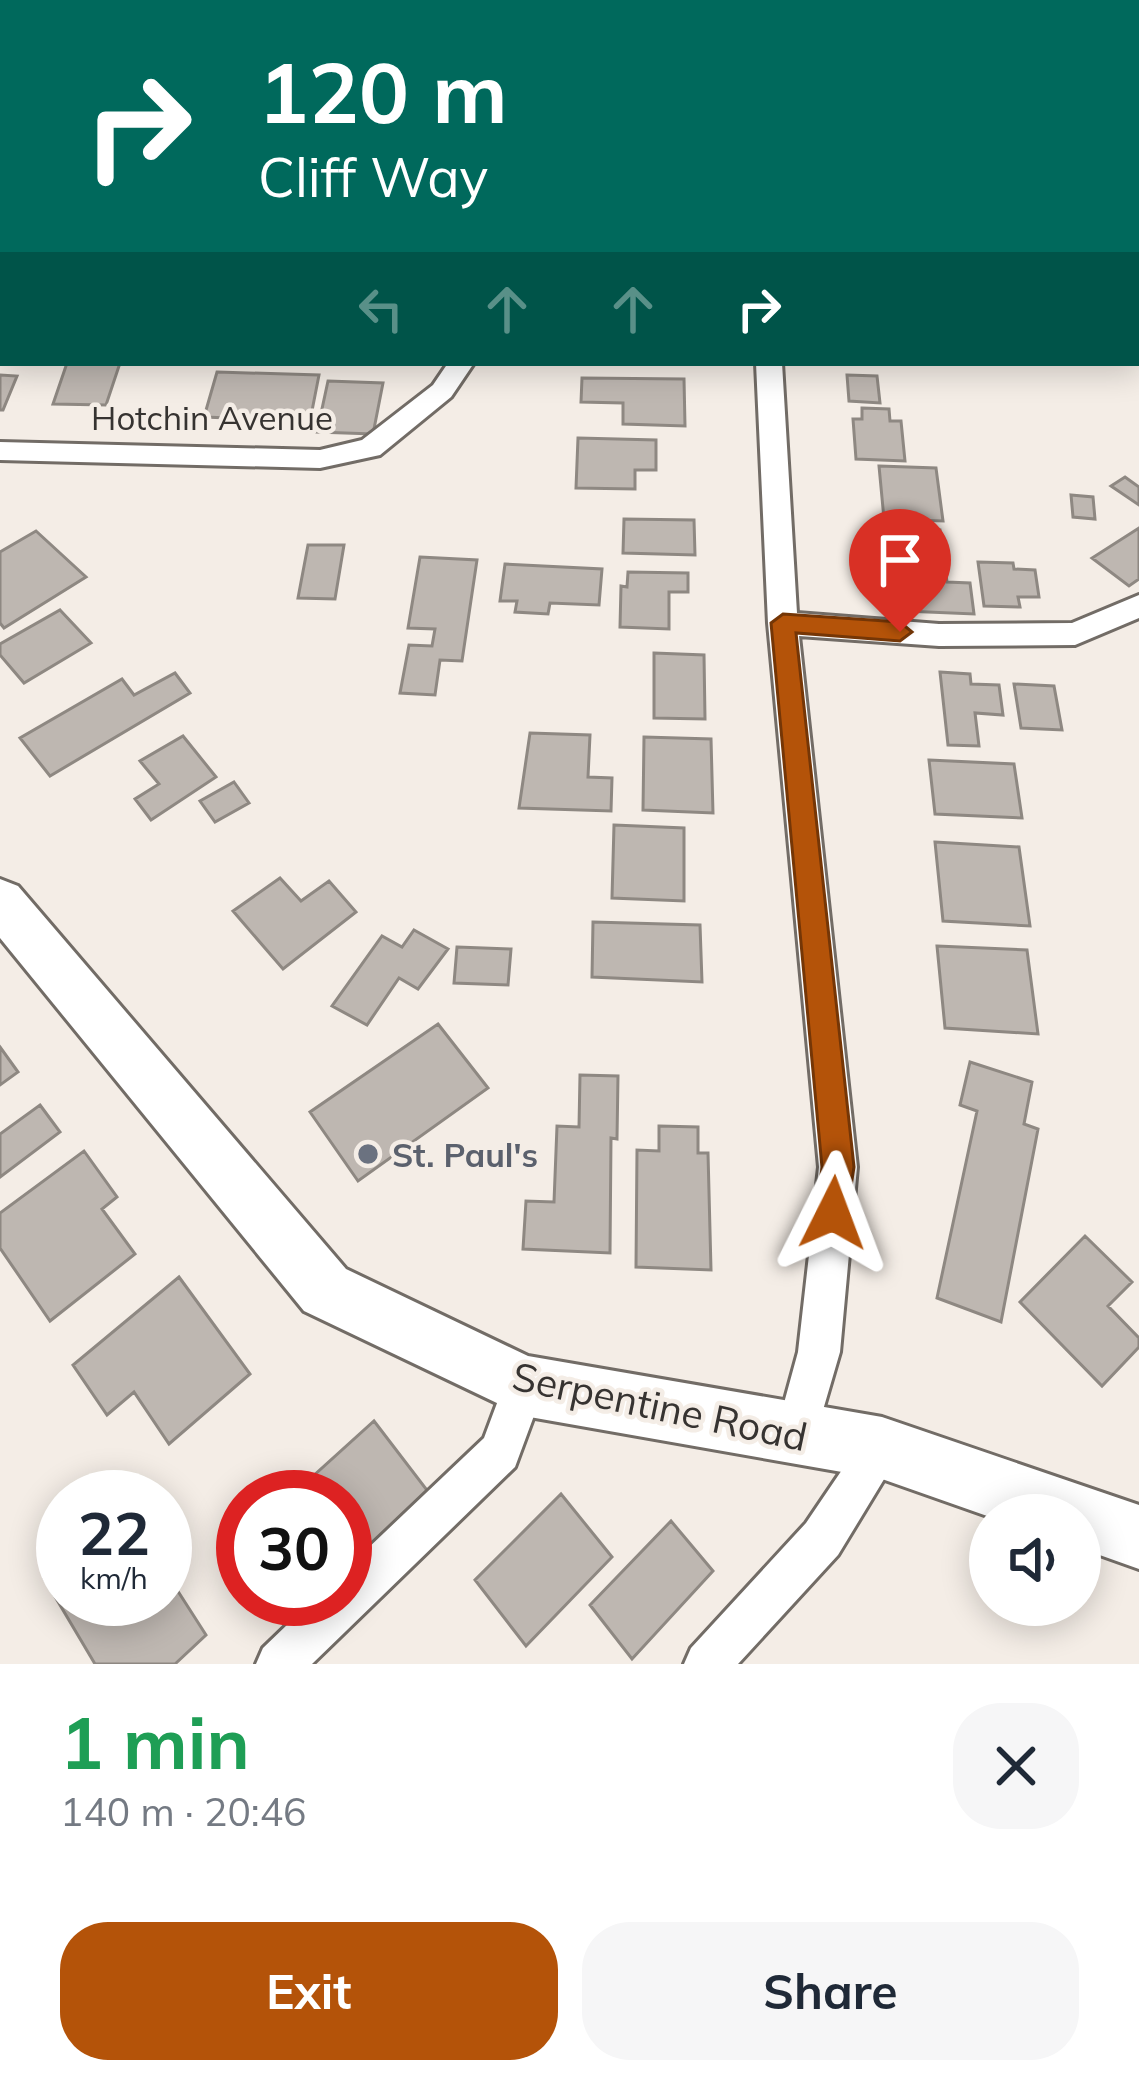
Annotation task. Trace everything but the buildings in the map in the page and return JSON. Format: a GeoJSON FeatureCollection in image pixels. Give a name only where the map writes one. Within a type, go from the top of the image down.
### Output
{"type":"FeatureCollection","features":[{"type":"Feature","properties":{"kind":"street","name":"Hotchin Avenue"},"geometry":{"type":"LineString","coordinates":[[0,451],[320,459],[370,448],[442,392],[458,366]]}},
{"type":"Feature","properties":{"kind":"street"},"geometry":{"type":"LineString","coordinates":[[769,366],[783,623],[838,1167],[819,1352],[796,1436]]}},
{"type":"Feature","properties":{"kind":"street"},"geometry":{"type":"LineString","coordinates":[[783,623],[939,634],[1075,634],[1139,606]]}},
{"type":"Feature","properties":{"kind":"street","name":"Serpentine Road"},"geometry":{"type":"LineString","coordinates":[[0,901],[325,1290],[524,1386],[882,1448],[1015,1494]]}},
{"type":"Feature","properties":{"kind":"street"},"geometry":{"type":"LineString","coordinates":[[279,1664],[500,1452],[524,1386]]}},
{"type":"Feature","properties":{"kind":"street"},"geometry":{"type":"LineString","coordinates":[[707,1664],[822,1539],[882,1448]]}},
{"type":"Feature","properties":{"kind":"street","name":"Serpentine Road"},"geometry":{"type":"LineString","coordinates":[[1101,1524],[1139,1537]]}},
{"type":"Feature","properties":{"kind":"place","name":"St. Paul's"},"geometry":{"type":"Point","coordinates":[368,1154]}},
{"type":"Feature","properties":{"kind":"route"},"geometry":{"type":"LineString","coordinates":[[833,1213],[838,1167],[783,623],[900,632]]}}]}
